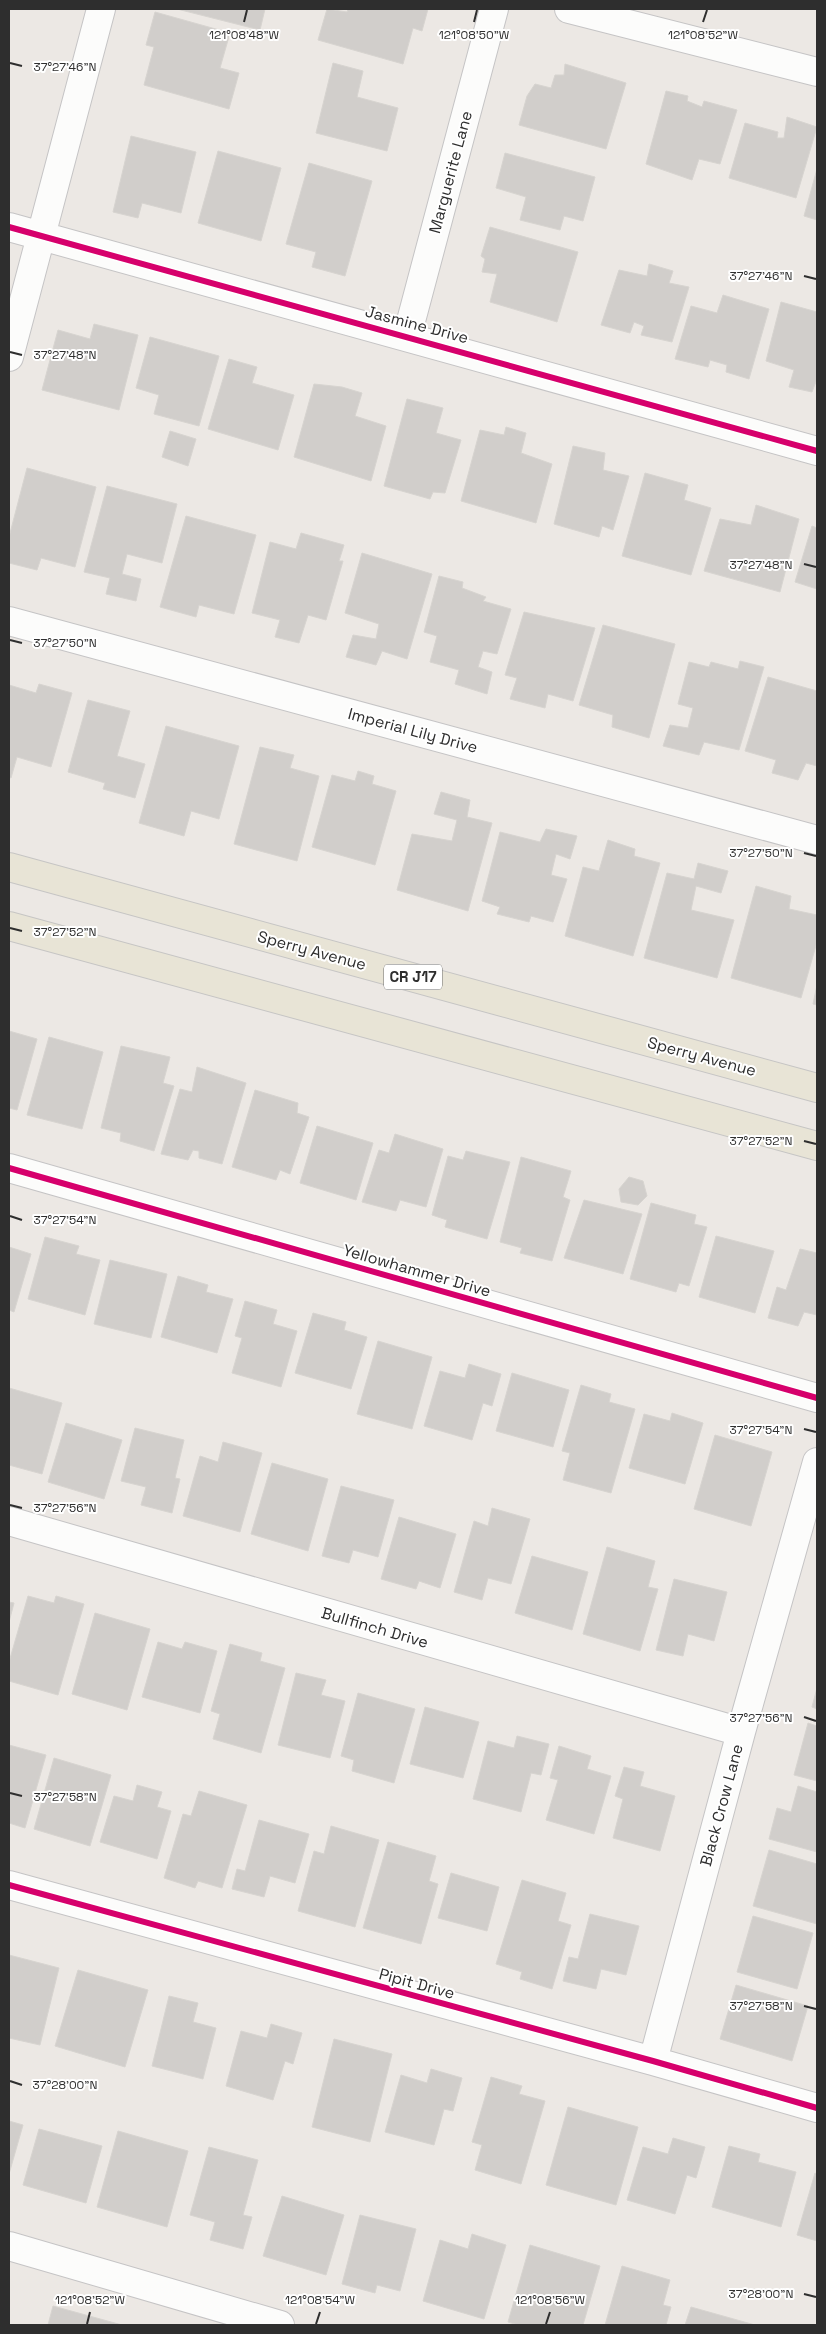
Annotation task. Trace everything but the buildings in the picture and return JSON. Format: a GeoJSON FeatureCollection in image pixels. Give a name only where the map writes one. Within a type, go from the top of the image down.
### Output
{"type":"FeatureCollection","features":[{"type":"Feature","properties":{"kind":"main road","name":"Sperry Avenue"},"geometry":{"type":"LineString","coordinates":[[9,867],[817,1088]]}},
{"type":"Feature","properties":{"kind":"main road"},"geometry":{"type":"LineString","coordinates":[[9,926],[817,1146]]}},
{"type":"Feature","properties":{"kind":"street"},"geometry":{"type":"LineString","coordinates":[[9,357],[101,9]]}},
{"type":"Feature","properties":{"kind":"street","name":"Marguerite Lane"},"geometry":{"type":"LineString","coordinates":[[406,336],[494,9]]}},
{"type":"Feature","properties":{"kind":"street"},"geometry":{"type":"LineString","coordinates":[[569,9],[817,72]]}},
{"type":"Feature","properties":{"kind":"street","name":"Jasmine Drive"},"geometry":{"type":"LineString","coordinates":[[9,227],[817,451]]}},
{"type":"Feature","properties":{"kind":"street","name":"Imperial Lily Drive"},"geometry":{"type":"LineString","coordinates":[[9,621],[817,840]]}},
{"type":"Feature","properties":{"kind":"street","name":"Yellowhammer Drive"},"geometry":{"type":"LineString","coordinates":[[9,1168],[817,1398]]}},
{"type":"Feature","properties":{"kind":"street","name":"Black Crow Lane"},"geometry":{"type":"LineString","coordinates":[[653,2061],[741,1732],[817,1462]]}},
{"type":"Feature","properties":{"kind":"street","name":"Bullfinch Drive"},"geometry":{"type":"LineString","coordinates":[[9,1521],[741,1732]]}},
{"type":"Feature","properties":{"kind":"street","name":"Pipit Drive"},"geometry":{"type":"LineString","coordinates":[[9,1885],[653,2061],[817,2108]]}},
{"type":"Feature","properties":{"kind":"street"},"geometry":{"type":"LineString","coordinates":[[9,2246],[202,2314],[280,2325]]}},
{"type":"Feature","properties":{"kind":"cycle path"},"geometry":{"type":"LineString","coordinates":[[9,227],[817,451]]}},
{"type":"Feature","properties":{"kind":"cycle path"},"geometry":{"type":"LineString","coordinates":[[9,1168],[817,1398]]}},
{"type":"Feature","properties":{"kind":"cycle path"},"geometry":{"type":"LineString","coordinates":[[9,1885],[653,2061],[817,2108]]}}]}
